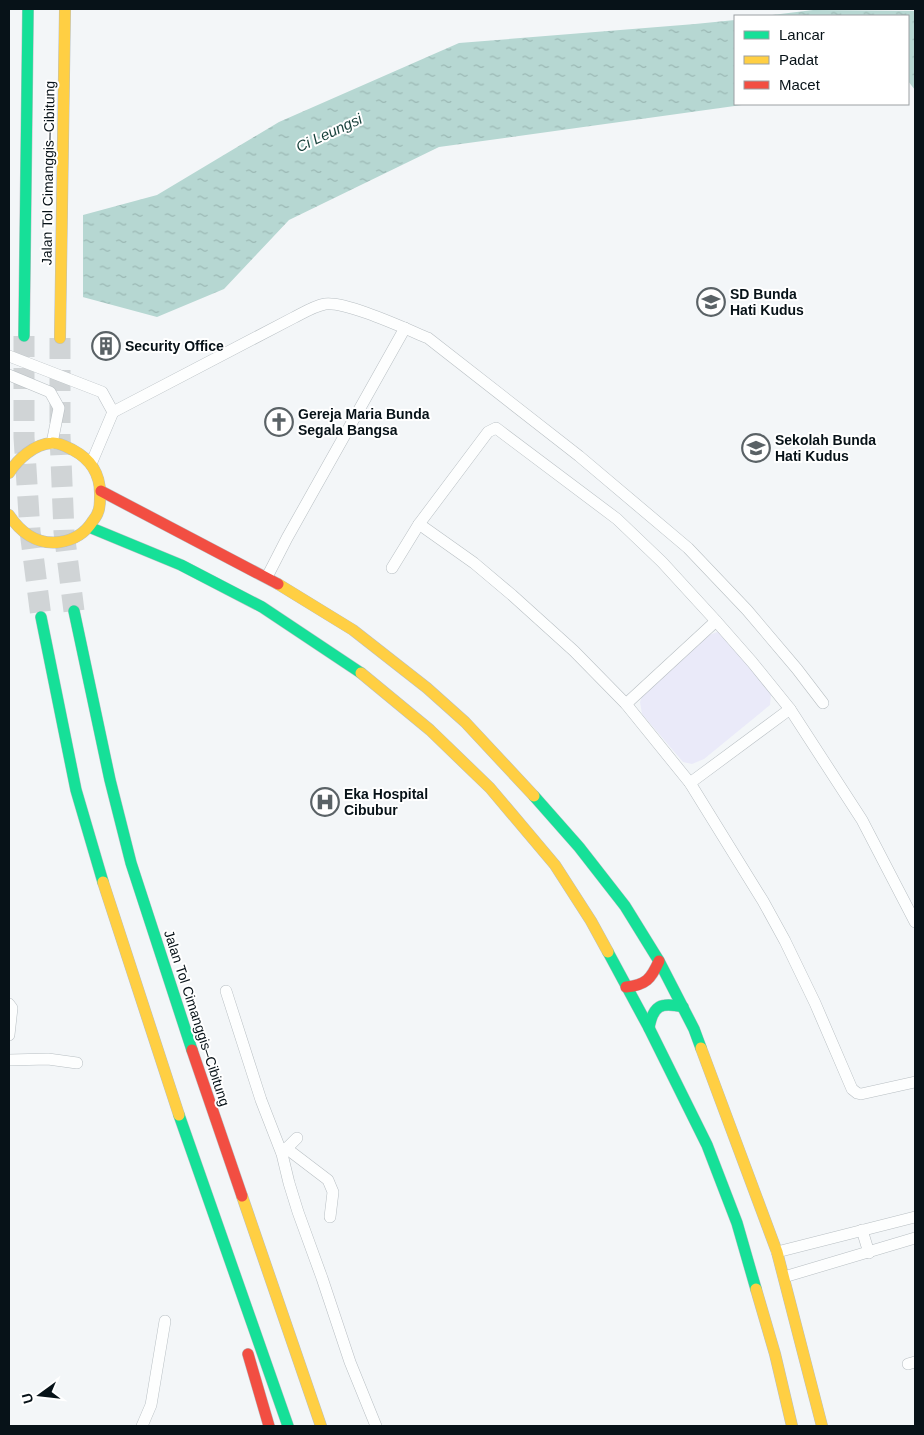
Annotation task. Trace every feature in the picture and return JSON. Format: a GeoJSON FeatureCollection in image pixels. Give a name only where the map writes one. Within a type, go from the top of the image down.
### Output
{"type":"FeatureCollection","features":[{"type":"Feature","properties":{"kind":"main road","name":"Jalan Tol Cimanggis–Cibitung"},"geometry":{"type":"LineString","coordinates":[[24,336],[28,9]]}},
{"type":"Feature","properties":{"kind":"main road","name":"Jalan Tol Cimanggis–Cibitung"},"geometry":{"type":"LineString","coordinates":[[60,338],[65,9]]}},
{"type":"Feature","properties":{"kind":"main road"},"geometry":{"type":"LineString","coordinates":[[9,515],[16,526],[26,535],[39,541],[52,543],[66,541],[78,536],[89,527],[99,510],[101,491],[98,476],[91,464],[79,453],[52,442],[30,450],[10,467]]}},
{"type":"Feature","properties":{"kind":"main road"},"geometry":{"type":"LineString","coordinates":[[101,491],[267,577],[353,630],[426,688],[465,722],[579,847],[625,906],[659,961],[694,1029],[777,1252],[822,1426]]}},
{"type":"Feature","properties":{"kind":"main road"},"geometry":{"type":"LineString","coordinates":[[89,527],[182,565],[262,607],[368,677],[430,730],[490,788],[555,865],[591,921],[649,1028],[707,1145],[737,1223],[775,1354],[792,1426]]}},
{"type":"Feature","properties":{"kind":"main road","name":"Jalan Tol Cimanggis–Cibitung"},"geometry":{"type":"LineString","coordinates":[[74,611],[110,780],[130,863],[177,1007],[320,1426]]}},
{"type":"Feature","properties":{"kind":"main road"},"geometry":{"type":"LineString","coordinates":[[41,617],[76,790],[103,883],[188,1142],[288,1426]]}},
{"type":"Feature","properties":{"kind":"main road"},"geometry":{"type":"LineString","coordinates":[[626,987],[637,986],[649,980],[659,961]]}},
{"type":"Feature","properties":{"kind":"main road"},"geometry":{"type":"LineString","coordinates":[[649,1028],[654,1010],[659,1006],[667,1003],[683,1007]]}},
{"type":"Feature","properties":{"kind":"main road"},"geometry":{"type":"LineString","coordinates":[[188,1142],[239,1322]]}},
{"type":"Feature","properties":{"kind":"main road"},"geometry":{"type":"LineString","coordinates":[[245,1341],[269,1426]]}},
{"type":"Feature","properties":{"kind":"main road"},"geometry":{"type":"LineString","coordinates":[[301,1372],[326,1426]]}},
{"type":"Feature","properties":{"kind":"street"},"geometry":{"type":"LineString","coordinates":[[91,464],[113,412],[320,305],[332,303],[344,306],[428,338],[564,444],[688,548],[764,630],[823,704]]}},
{"type":"Feature","properties":{"kind":"street"},"geometry":{"type":"LineString","coordinates":[[267,577],[405,328]]}},
{"type":"Feature","properties":{"kind":"street"},"geometry":{"type":"LineString","coordinates":[[9,356],[102,392],[113,412]]}},
{"type":"Feature","properties":{"kind":"street"},"geometry":{"type":"LineString","coordinates":[[9,375],[50,392],[59,408],[52,442]]}},
{"type":"Feature","properties":{"kind":"street"},"geometry":{"type":"LineString","coordinates":[[392,568],[419,524],[488,432],[496,428],[617,520],[662,562],[752,662],[790,709],[862,820],[915,922]]}},
{"type":"Feature","properties":{"kind":"street"},"geometry":{"type":"LineString","coordinates":[[419,524],[474,563],[574,650],[626,704],[690,784],[785,941],[815,1003],[852,1089],[861,1094],[915,1082]]}},
{"type":"Feature","properties":{"kind":"street"},"geometry":{"type":"LineString","coordinates":[[626,704],[716,621]]}},
{"type":"Feature","properties":{"kind":"street"},"geometry":{"type":"LineString","coordinates":[[690,784],[790,709]]}},
{"type":"Feature","properties":{"kind":"street"},"geometry":{"type":"LineString","coordinates":[[226,992],[261,1100],[284,1151],[288,1183],[350,1362],[376,1426]]}},
{"type":"Feature","properties":{"kind":"street"},"geometry":{"type":"LineString","coordinates":[[9,1004],[12,1008],[9,1035]]}},
{"type":"Feature","properties":{"kind":"street"},"geometry":{"type":"LineString","coordinates":[[9,1060],[48,1059],[77,1062]]}},
{"type":"Feature","properties":{"kind":"street"},"geometry":{"type":"LineString","coordinates":[[284,1151],[297,1138]]}},
{"type":"Feature","properties":{"kind":"street"},"geometry":{"type":"LineString","coordinates":[[284,1151],[328,1180],[333,1192],[330,1217]]}},
{"type":"Feature","properties":{"kind":"street"},"geometry":{"type":"LineString","coordinates":[[777,1252],[915,1218]]}},
{"type":"Feature","properties":{"kind":"street"},"geometry":{"type":"LineString","coordinates":[[862,1230],[869,1253]]}},
{"type":"Feature","properties":{"kind":"street"},"geometry":{"type":"LineString","coordinates":[[784,1277],[915,1238]]}},
{"type":"Feature","properties":{"kind":"street"},"geometry":{"type":"LineString","coordinates":[[142,1426],[151,1405],[165,1321]]}},
{"type":"Feature","properties":{"kind":"shaded area"},"geometry":{"type":"Polygon","coordinates":[[[717,632],[727,636],[768,688],[771,695],[770,705],[704,759],[692,764],[683,762],[642,714],[640,702],[643,694],[707,636],[717,632]]]}},
{"type":"Feature","properties":{"kind":"water"},"geometry":{"type":"Polygon","coordinates":[[[813,10],[915,11],[915,90],[909,82],[909,15],[772,15],[813,10]]]}},
{"type":"Feature","properties":{"kind":"water","name":"Ci Leungsi"},"geometry":{"type":"Polygon","coordinates":[[[734,20],[734,105],[742,105],[439,147],[289,220],[224,289],[157,317],[12,278],[9,274],[9,167],[83,215],[157,195],[279,122],[459,43],[734,20]]]}},
{"type":"Feature","properties":{"kind":"pier"},"geometry":{"type":"Polygon","coordinates":[[[10,165],[83,212],[83,300],[10,280],[10,165]]]}},
{"type":"Feature","properties":{"kind":"tunnel"},"geometry":{"type":"LineString","coordinates":[[24,336],[24,437],[30,531],[41,617]]}},
{"type":"Feature","properties":{"kind":"tunnel"},"geometry":{"type":"LineString","coordinates":[[60,338],[60,435],[64,532],[74,611]]}},
{"type":"Feature","properties":{"kind":"traffic: fast"},"geometry":{"type":"LineString","coordinates":[[24,336],[28,9]]}},
{"type":"Feature","properties":{"kind":"traffic: fast"},"geometry":{"type":"LineString","coordinates":[[89,527],[181,565],[262,607],[361,673]]}},
{"type":"Feature","properties":{"kind":"traffic: fast"},"geometry":{"type":"LineString","coordinates":[[74,611],[110,780],[131,863],[192,1050]]}},
{"type":"Feature","properties":{"kind":"traffic: fast"},"geometry":{"type":"LineString","coordinates":[[41,617],[76,790],[103,882]]}},
{"type":"Feature","properties":{"kind":"traffic: fast"},"geometry":{"type":"LineString","coordinates":[[534,796],[579,847],[625,906],[659,961],[694,1029],[701,1048]]}},
{"type":"Feature","properties":{"kind":"traffic: fast"},"geometry":{"type":"LineString","coordinates":[[608,952],[649,1028],[707,1145],[737,1223],[756,1289]]}},
{"type":"Feature","properties":{"kind":"traffic: fast"},"geometry":{"type":"LineString","coordinates":[[649,1028],[653,1014],[659,1007],[664,1005],[683,1007]]}},
{"type":"Feature","properties":{"kind":"traffic: fast"},"geometry":{"type":"LineString","coordinates":[[179,1115],[288,1426]]}},
{"type":"Feature","properties":{"kind":"traffic: slow"},"geometry":{"type":"LineString","coordinates":[[60,338],[65,9]]}},
{"type":"Feature","properties":{"kind":"traffic: slow"},"geometry":{"type":"LineString","coordinates":[[9,473],[33,449],[45,444],[57,443],[80,454],[90,464],[97,476],[100,489],[98,513],[86,529],[70,540],[60,542],[37,540],[19,527],[9,515]]}},
{"type":"Feature","properties":{"kind":"traffic: slow"},"geometry":{"type":"LineString","coordinates":[[278,584],[353,630],[427,688],[465,722],[534,796]]}},
{"type":"Feature","properties":{"kind":"traffic: slow"},"geometry":{"type":"LineString","coordinates":[[361,673],[430,730],[490,788],[555,865],[591,921],[608,952]]}},
{"type":"Feature","properties":{"kind":"traffic: slow"},"geometry":{"type":"LineString","coordinates":[[103,882],[179,1115]]}},
{"type":"Feature","properties":{"kind":"traffic: slow"},"geometry":{"type":"LineString","coordinates":[[701,1048],[777,1252],[822,1426]]}},
{"type":"Feature","properties":{"kind":"traffic: slow"},"geometry":{"type":"LineString","coordinates":[[242,1196],[321,1426]]}},
{"type":"Feature","properties":{"kind":"traffic: slow"},"geometry":{"type":"LineString","coordinates":[[756,1289],[775,1354],[792,1426]]}},
{"type":"Feature","properties":{"kind":"traffic: jam"},"geometry":{"type":"LineString","coordinates":[[101,491],[278,584]]}},
{"type":"Feature","properties":{"kind":"traffic: jam"},"geometry":{"type":"LineString","coordinates":[[626,987],[638,985],[647,980],[659,961]]}},
{"type":"Feature","properties":{"kind":"traffic: jam"},"geometry":{"type":"LineString","coordinates":[[192,1050],[242,1196]]}},
{"type":"Feature","properties":{"kind":"traffic: jam"},"geometry":{"type":"LineString","coordinates":[[248,1354],[269,1426]]}},
{"type":"Feature","properties":{"kind":"place","name":"SD Bunda Hati Kudus"},"geometry":{"type":"Point","coordinates":[711,302]}},
{"type":"Feature","properties":{"kind":"place","name":"Security Office"},"geometry":{"type":"Point","coordinates":[106,346]}},
{"type":"Feature","properties":{"kind":"place","name":"Gereja Maria Bunda Segala Bangsa"},"geometry":{"type":"Point","coordinates":[279,422]}},
{"type":"Feature","properties":{"kind":"place","name":"Sekolah Bunda Hati Kudus"},"geometry":{"type":"Point","coordinates":[756,448]}},
{"type":"Feature","properties":{"kind":"place","name":"Eka Hospital Cibubur"},"geometry":{"type":"Point","coordinates":[325,802]}}]}
